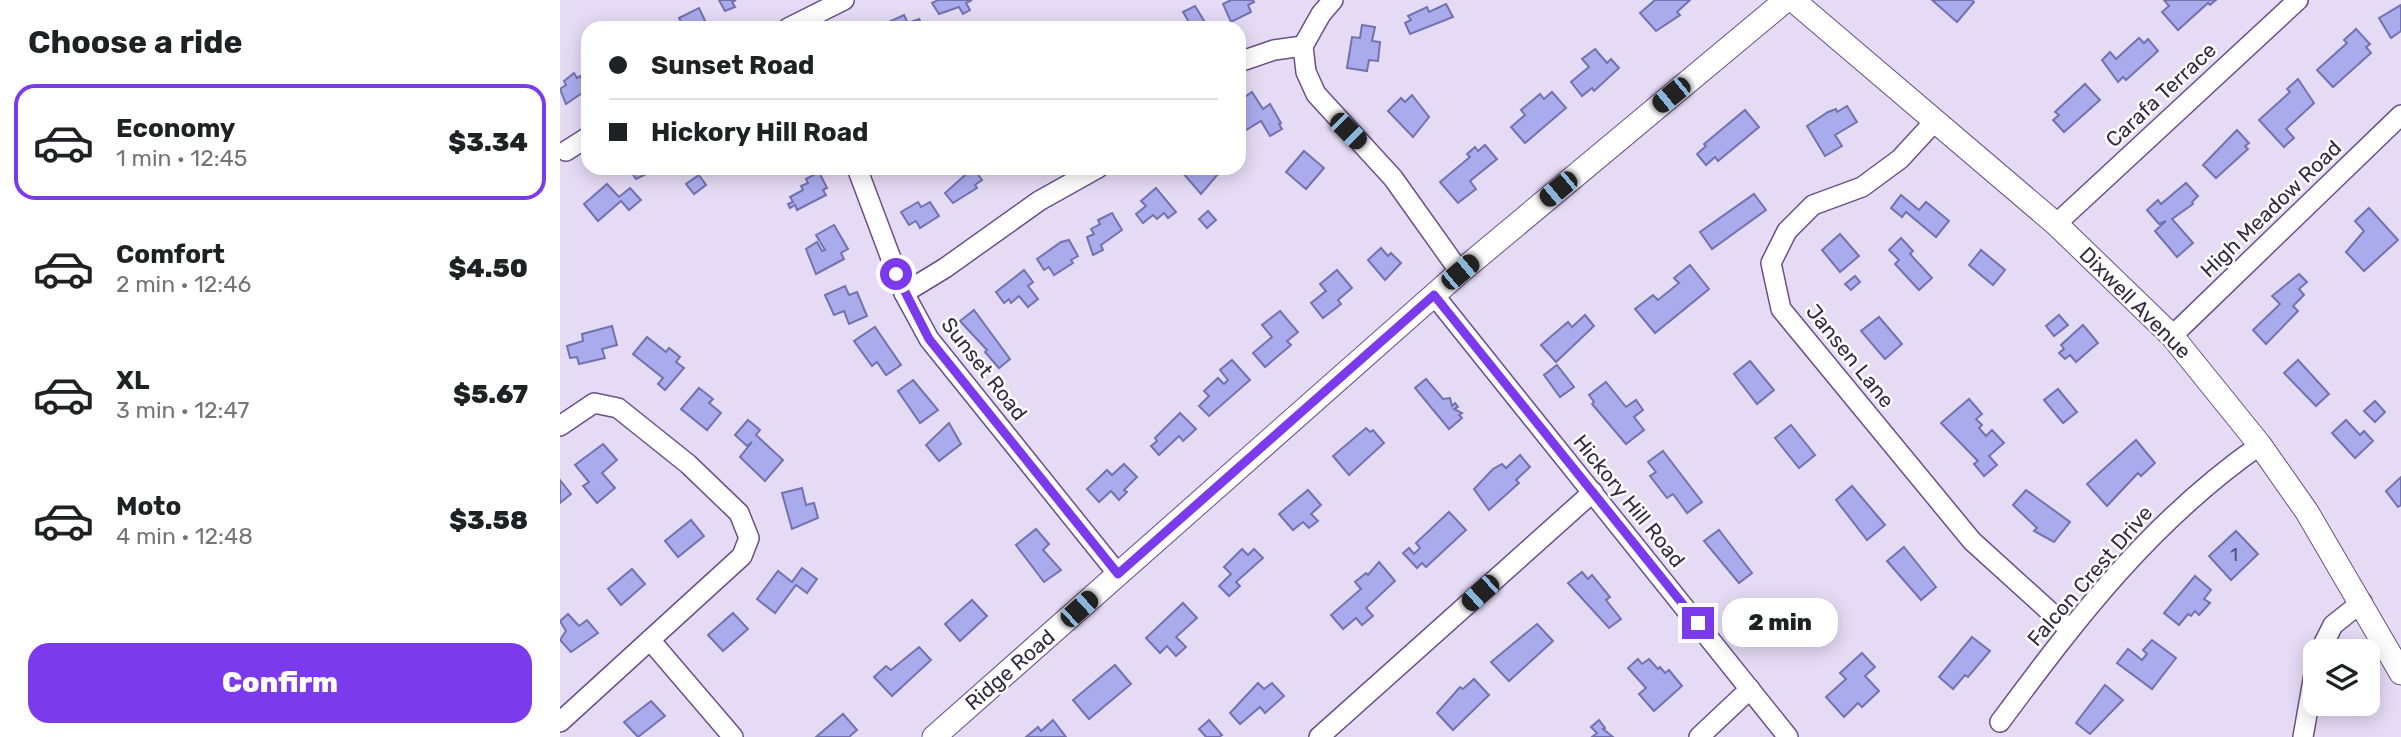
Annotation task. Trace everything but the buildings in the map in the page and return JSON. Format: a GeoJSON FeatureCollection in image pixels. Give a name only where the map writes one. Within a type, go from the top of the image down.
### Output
{"type":"FeatureCollection","features":[{"type":"Feature","properties":{"kind":"main road","name":"Ridge Road"},"geometry":{"type":"LineString","coordinates":[[934,737],[1460,272],[1786,0]]}},
{"type":"Feature","properties":{"kind":"main road","name":"Dixwell Avenue"},"geometry":{"type":"LineString","coordinates":[[1793,0],[2056,224],[2172,336],[2260,445],[2307,512],[2362,602],[2401,673]]}},
{"type":"Feature","properties":{"kind":"street"},"geometry":{"type":"LineString","coordinates":[[802,21],[845,0]]}},
{"type":"Feature","properties":{"kind":"street"},"geometry":{"type":"LineString","coordinates":[[1333,0],[1321,14],[1303,46],[1306,72],[1316,94],[1393,178],[1460,272]]}},
{"type":"Feature","properties":{"kind":"street","name":"Carafa Terrace"},"geometry":{"type":"LineString","coordinates":[[2056,224],[2298,0]]}},
{"type":"Feature","properties":{"kind":"street"},"geometry":{"type":"LineString","coordinates":[[1246,60],[1274,50],[1303,46]]}},
{"type":"Feature","properties":{"kind":"street","name":"High Meadow Road"},"geometry":{"type":"LineString","coordinates":[[2172,336],[2401,115]]}},
{"type":"Feature","properties":{"kind":"street","name":"Jansen Lane"},"geometry":{"type":"LineString","coordinates":[[1935,121],[1900,159],[1862,187],[1813,205],[1787,231],[1771,263],[1781,309],[1972,541],[2069,629]]}},
{"type":"Feature","properties":{"kind":"street"},"geometry":{"type":"LineString","coordinates":[[566,151],[581,141]]}},
{"type":"Feature","properties":{"kind":"street","name":"Sunset Road"},"geometry":{"type":"LineString","coordinates":[[860,175],[904,293],[929,339],[1118,574]]}},
{"type":"Feature","properties":{"kind":"street"},"geometry":{"type":"LineString","coordinates":[[904,293],[945,268],[1039,201],[1085,175]]}},
{"type":"Feature","properties":{"kind":"street","name":"Hickory Hill Road"},"geometry":{"type":"LineString","coordinates":[[1434,295],[1788,737]]}},
{"type":"Feature","properties":{"kind":"street"},"geometry":{"type":"LineString","coordinates":[[560,426],[594,403],[618,408],[688,464],[739,513],[749,538],[742,556],[560,722]]}},
{"type":"Feature","properties":{"kind":"street","name":"Falcon Crest Drive"},"geometry":{"type":"LineString","coordinates":[[2000,722],[2069,629],[2143,543],[2211,481],[2260,445]]}},
{"type":"Feature","properties":{"kind":"street"},"geometry":{"type":"LineString","coordinates":[[1319,737],[1593,492]]}},
{"type":"Feature","properties":{"kind":"street"},"geometry":{"type":"LineString","coordinates":[[2326,639],[2333,625],[2362,602]]}},
{"type":"Feature","properties":{"kind":"street"},"geometry":{"type":"LineString","coordinates":[[650,640],[733,737]]}},
{"type":"Feature","properties":{"kind":"street"},"geometry":{"type":"LineString","coordinates":[[1699,737],[1750,689]]}},
{"type":"Feature","properties":{"kind":"street"},"geometry":{"type":"LineString","coordinates":[[2304,737],[2307,716]]}},
{"type":"Feature","properties":{"kind":"route"},"geometry":{"type":"LineString","coordinates":[[896,274],[929,339],[1118,574],[1434,295],[1698,623]]}}]}
